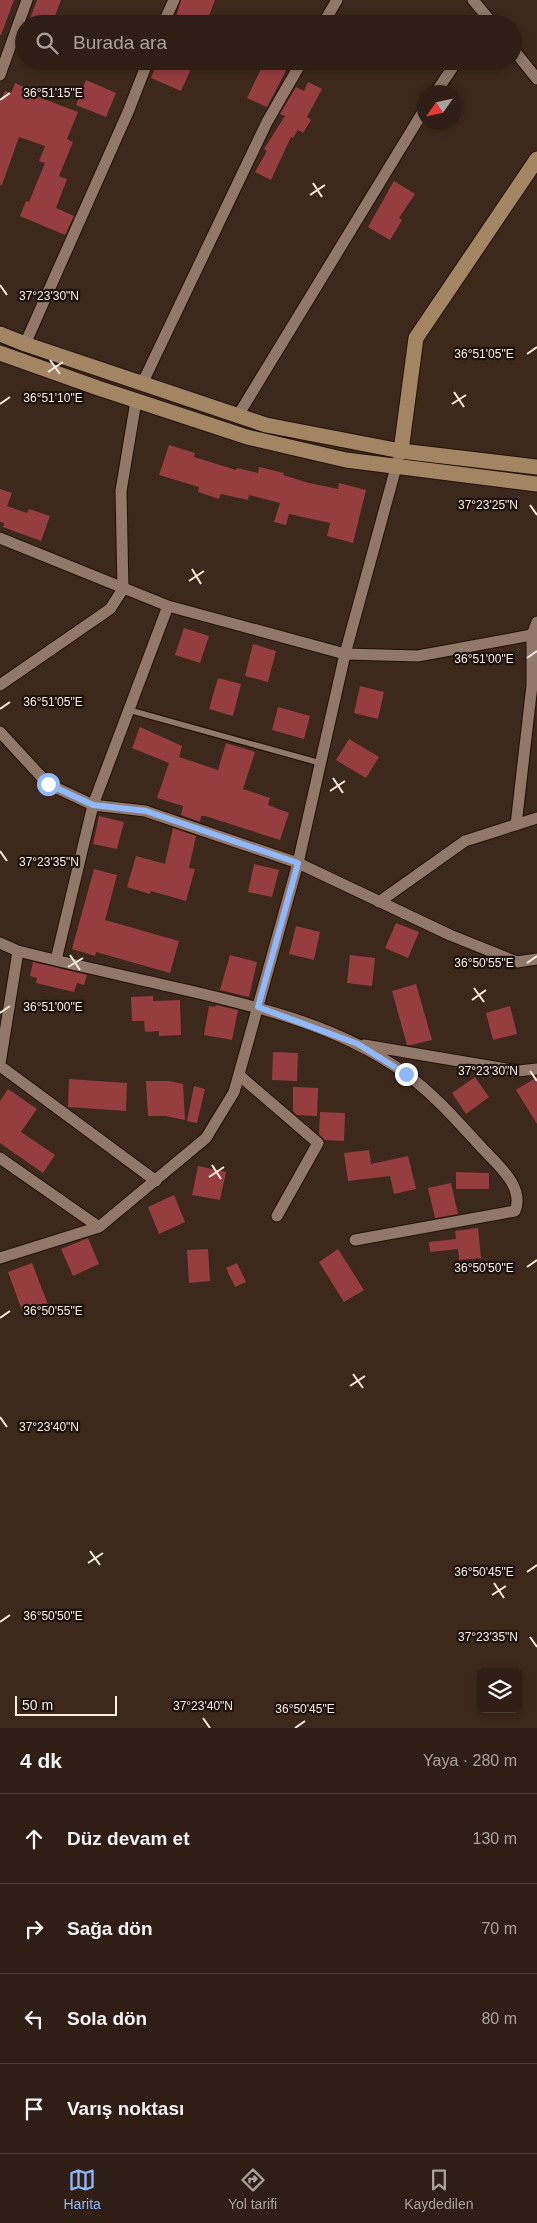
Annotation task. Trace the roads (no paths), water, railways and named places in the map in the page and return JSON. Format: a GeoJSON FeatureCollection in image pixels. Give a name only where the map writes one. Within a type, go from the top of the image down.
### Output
{"type":"FeatureCollection","features":[{"type":"Feature","properties":{"kind":"main road"},"geometry":{"type":"LineString","coordinates":[[401,451],[416,338],[532,177],[537,159]]}},
{"type":"Feature","properties":{"kind":"main road"},"geometry":{"type":"LineString","coordinates":[[0,334],[237,417],[266,425],[401,451],[537,467]]}},
{"type":"Feature","properties":{"kind":"main road"},"geometry":{"type":"LineString","coordinates":[[0,353],[136,401],[247,436],[346,460],[537,484]]}},
{"type":"Feature","properties":{"kind":"street"},"geometry":{"type":"LineString","coordinates":[[21,15],[27,0]]}},
{"type":"Feature","properties":{"kind":"street"},"geometry":{"type":"LineString","coordinates":[[168,15],[174,0]]}},
{"type":"Feature","properties":{"kind":"street"},"geometry":{"type":"LineString","coordinates":[[328,15],[337,0]]}},
{"type":"Feature","properties":{"kind":"street"},"geometry":{"type":"LineString","coordinates":[[476,1],[484,15]]}},
{"type":"Feature","properties":{"kind":"street"},"geometry":{"type":"LineString","coordinates":[[0,75],[2,62],[15,30]]}},
{"type":"Feature","properties":{"kind":"street"},"geometry":{"type":"LineString","coordinates":[[522,60],[537,79]]}},
{"type":"Feature","properties":{"kind":"street"},"geometry":{"type":"LineString","coordinates":[[25,344],[128,112],[144,70]]}},
{"type":"Feature","properties":{"kind":"street"},"geometry":{"type":"LineString","coordinates":[[142,384],[266,122],[297,70]]}},
{"type":"Feature","properties":{"kind":"street"},"geometry":{"type":"LineString","coordinates":[[441,85],[451,70]]}},
{"type":"Feature","properties":{"kind":"street"},"geometry":{"type":"LineString","coordinates":[[237,417],[417,121]]}},
{"type":"Feature","properties":{"kind":"street"},"geometry":{"type":"LineString","coordinates":[[0,685],[110,609],[120,597],[123,589],[121,491],[136,401]]}},
{"type":"Feature","properties":{"kind":"street"},"geometry":{"type":"LineString","coordinates":[[0,1258],[99,1227],[206,1138],[234,1092],[298,863],[345,654],[401,451]]}},
{"type":"Feature","properties":{"kind":"street"},"geometry":{"type":"LineString","coordinates":[[0,538],[168,606],[345,654],[418,656],[534,634]]}},
{"type":"Feature","properties":{"kind":"street"},"geometry":{"type":"LineString","coordinates":[[56,960],[93,805],[168,606]]}},
{"type":"Feature","properties":{"kind":"street"},"geometry":{"type":"LineString","coordinates":[[516,825],[532,685],[534,634],[537,622]]}},
{"type":"Feature","properties":{"kind":"street"},"geometry":{"type":"LineString","coordinates":[[0,732],[48,784],[93,805],[146,811],[298,863],[450,935],[517,962],[537,959]]}},
{"type":"Feature","properties":{"kind":"street"},"geometry":{"type":"LineString","coordinates":[[379,902],[465,841],[537,818]]}},
{"type":"Feature","properties":{"kind":"street"},"geometry":{"type":"LineString","coordinates":[[0,943],[18,952],[258,1007],[358,1044],[518,1071],[537,1069]]}},
{"type":"Feature","properties":{"kind":"street"},"geometry":{"type":"LineString","coordinates":[[18,952],[0,1065],[156,1181]]}},
{"type":"Feature","properties":{"kind":"street"},"geometry":{"type":"LineString","coordinates":[[355,1240],[516,1211],[518,1205],[516,1191],[504,1172],[447,1109],[406,1074],[358,1044]]}},
{"type":"Feature","properties":{"kind":"street"},"geometry":{"type":"LineString","coordinates":[[239,1075],[318,1143],[276,1216]]}},
{"type":"Feature","properties":{"kind":"street"},"geometry":{"type":"LineString","coordinates":[[0,1158],[99,1227]]}},
{"type":"Feature","properties":{"kind":"lane"},"geometry":{"type":"LineString","coordinates":[[129,710],[320,763]]}}]}
